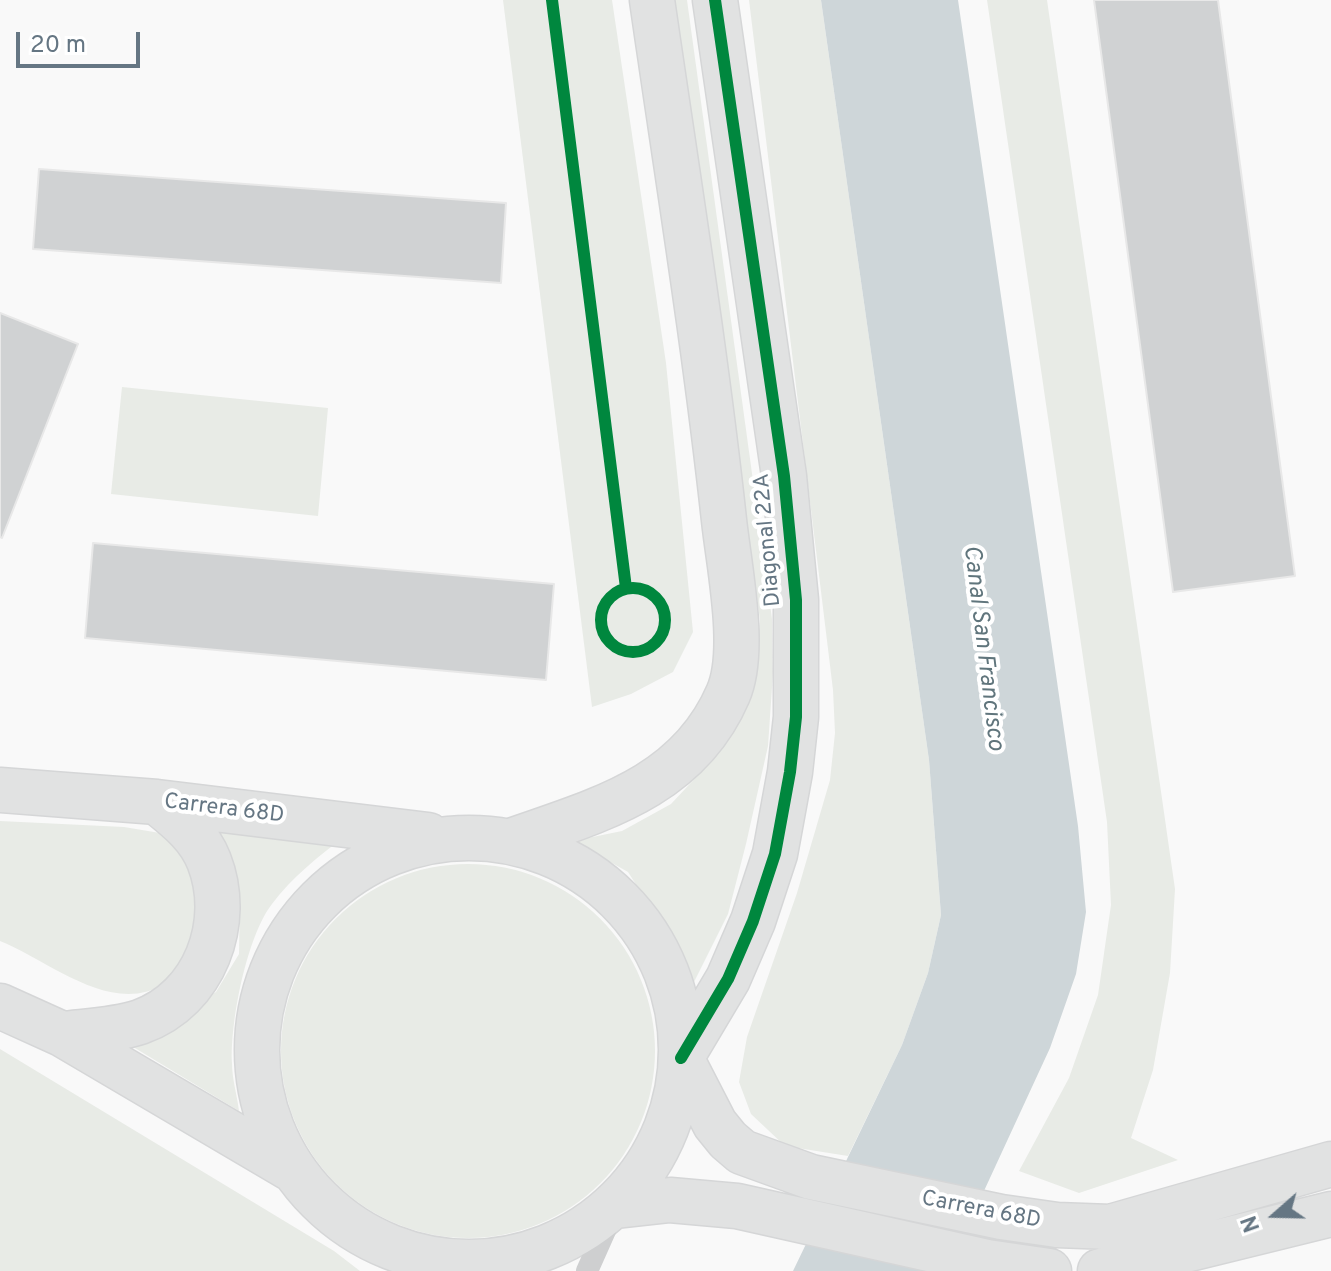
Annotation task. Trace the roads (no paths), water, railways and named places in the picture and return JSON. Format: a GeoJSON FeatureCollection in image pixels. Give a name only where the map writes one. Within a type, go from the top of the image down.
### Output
{"type":"FeatureCollection","features":[{"type":"Feature","properties":{"kind":"main road","name":"Diagonal 22A"},"geometry":{"type":"LineString","coordinates":[[511,841],[620,801],[654,783],[683,760],[706,732],[729,692],[737,659],[711,400],[652,0]]}},
{"type":"Feature","properties":{"kind":"main road","name":"Diagonal 22A"},"geometry":{"type":"LineString","coordinates":[[681,1058],[728,979],[775,854],[790,772],[796,717],[796,600],[784,476],[715,0]]}},
{"type":"Feature","properties":{"kind":"main road","name":"Carrera 68D"},"geometry":{"type":"LineString","coordinates":[[0,790],[157,802],[446,838]]}},
{"type":"Feature","properties":{"kind":"main road"},"geometry":{"type":"LineString","coordinates":[[62,1034],[141,1022],[175,1003],[201,973],[216,937],[218,898],[209,860],[188,827],[157,802]]}},
{"type":"Feature","properties":{"kind":"main road"},"geometry":{"type":"LineString","coordinates":[[479,837],[511,841],[562,859],[608,889],[644,931],[670,981],[679,1019],[681,1058],[672,1112],[650,1163],[616,1206],[577,1235],[539,1252],[505,1261],[403,1264],[338,1219],[293,1170],[265,1113],[256,1049],[264,991],[292,931],[334,884],[389,852],[446,838],[479,837]]}},
{"type":"Feature","properties":{"kind":"main road"},"geometry":{"type":"LineString","coordinates":[[0,1006],[62,1034],[293,1170]]}},
{"type":"Feature","properties":{"kind":"main road","name":"Carrera 68D"},"geometry":{"type":"LineString","coordinates":[[681,1058],[715,1124],[742,1152],[811,1177],[1001,1217],[1057,1225],[1110,1227],[1331,1164]]}},
{"type":"Feature","properties":{"kind":"main road","name":"Carrera 68D"},"geometry":{"type":"LineString","coordinates":[[616,1206],[670,1200],[706,1202],[801,1219],[987,1262],[1049,1271]]}},
{"type":"Feature","properties":{"kind":"main road"},"geometry":{"type":"LineString","coordinates":[[1100,1271],[1331,1214]]}},
{"type":"Feature","properties":{"kind":"lane"},"geometry":{"type":"LineString","coordinates":[[587,1271],[616,1206]]}},
{"type":"Feature","properties":{"kind":"water","name":"Canal San Francisco"},"geometry":{"type":"Polygon","coordinates":[[[821,0],[958,0],[1078,826],[1086,912],[1076,974],[1050,1048],[947,1271],[793,1271],[902,1045],[928,973],[941,915],[929,760],[821,0]]]}}]}
